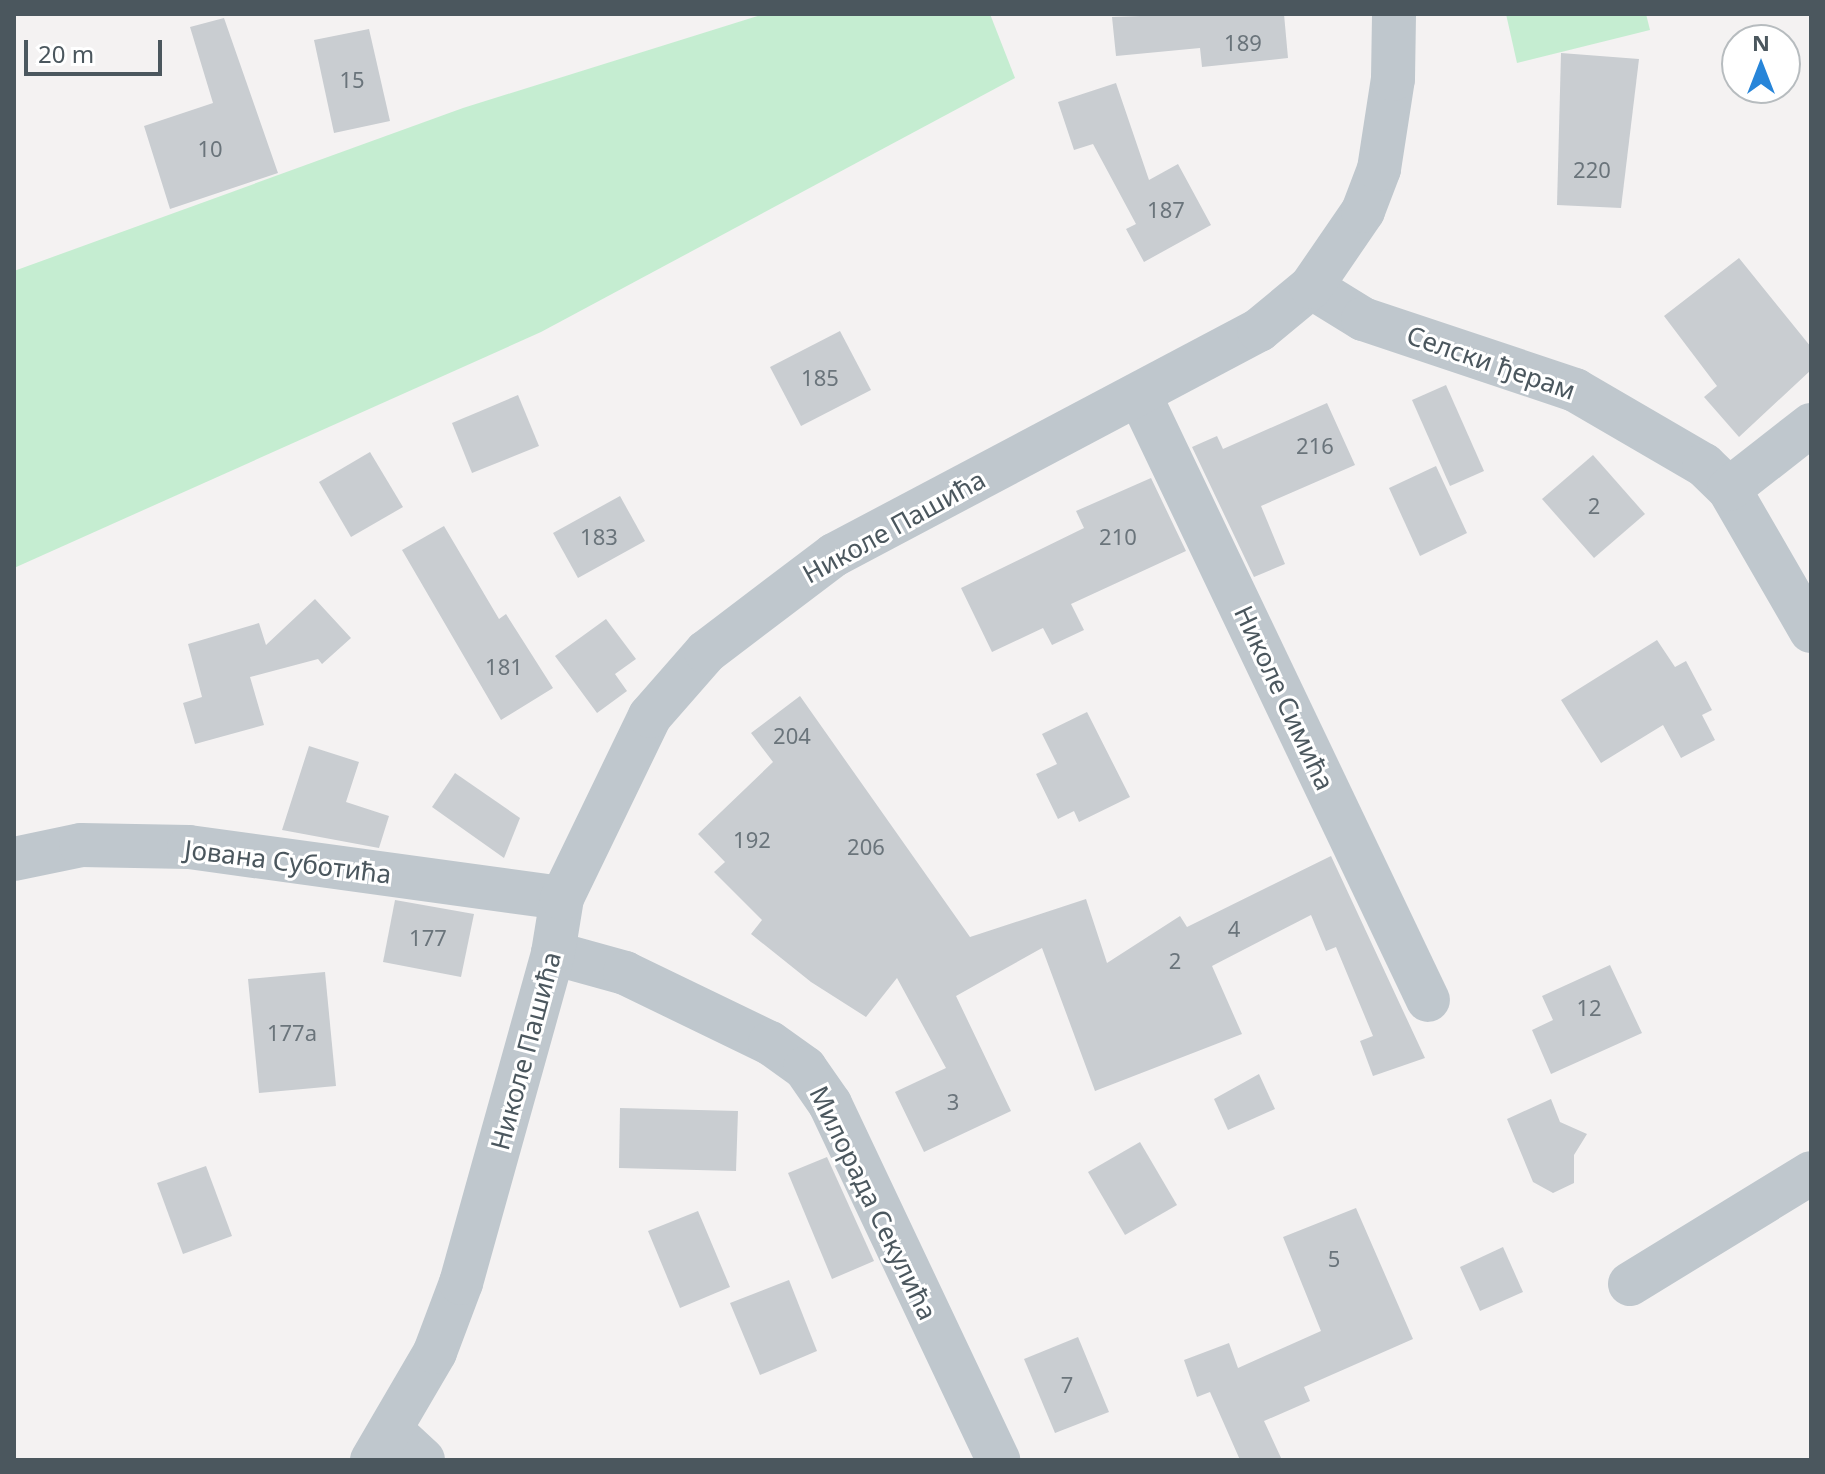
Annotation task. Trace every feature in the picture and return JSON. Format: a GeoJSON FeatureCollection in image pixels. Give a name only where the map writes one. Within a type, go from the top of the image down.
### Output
{"type":"FeatureCollection","features":[{"type":"Feature","properties":{"kind":"street","name":"Николе Пашића"},"geometry":{"type":"LineString","coordinates":[[396,1451],[479,1230],[553,953],[562,898],[631,746],[683,676],[729,632],[834,555],[1140,396],[1259,330],[1311,287],[1363,211],[1379,169],[1393,79],[1394,14]]}},
{"type":"Feature","properties":{"kind":"street","name":"Селски ђерам"},"geometry":{"type":"LineString","coordinates":[[1311,287],[1363,319],[1575,390],[1704,465],[1729,489],[1811,631]]}},
{"type":"Feature","properties":{"kind":"street","name":"Николе Симића"},"geometry":{"type":"LineString","coordinates":[[1140,396],[1428,1000]]}},
{"type":"Feature","properties":{"kind":"street"},"geometry":{"type":"LineString","coordinates":[[1729,489],[1811,425]]}},
{"type":"Feature","properties":{"kind":"street","name":"Јована Суботића"},"geometry":{"type":"LineString","coordinates":[[14,859],[81,845],[189,847],[562,898]]}},
{"type":"Feature","properties":{"kind":"street","name":"Милорада Секулића"},"geometry":{"type":"LineString","coordinates":[[553,953],[625,973],[770,1043],[805,1068],[830,1104],[998,1460]]}},
{"type":"Feature","properties":{"kind":"street"},"geometry":{"type":"LineString","coordinates":[[1630,1284],[1811,1173]]}},
{"type":"Feature","properties":{"kind":"green space"},"geometry":{"type":"Polygon","coordinates":[[[764,14],[990,14],[1015,78],[541,332],[14,568],[14,271],[463,108],[764,14]]]}},
{"type":"Feature","properties":{"kind":"green space"},"geometry":{"type":"Polygon","coordinates":[[[1506,14],[1646,14],[1650,30],[1517,63],[1506,14]]]}},
{"type":"Feature","properties":{"kind":"building"},"geometry":{"type":"Polygon","coordinates":[[[1284,14],[1288,58],[1202,67],[1200,48],[1116,56],[1112,17],[1284,14]]]}},
{"type":"Feature","properties":{"kind":"building"},"geometry":{"type":"Polygon","coordinates":[[[224,18],[278,173],[170,209],[144,126],[213,103],[190,27],[224,18]]]}},
{"type":"Feature","properties":{"kind":"building"},"geometry":{"type":"Polygon","coordinates":[[[369,29],[390,121],[334,133],[314,40],[369,29]]]}},
{"type":"Feature","properties":{"kind":"building"},"geometry":{"type":"Polygon","coordinates":[[[1561,53],[1639,59],[1621,208],[1557,205],[1561,53]]]}},
{"type":"Feature","properties":{"kind":"building"},"geometry":{"type":"Polygon","coordinates":[[[1116,83],[1149,180],[1178,164],[1211,225],[1144,262],[1126,229],[1136,224],[1093,144],[1074,150],[1058,102],[1116,83]]]}},
{"type":"Feature","properties":{"kind":"building"},"geometry":{"type":"Polygon","coordinates":[[[1739,258],[1811,347],[1811,370],[1739,437],[1704,397],[1717,386],[1664,316],[1739,258]]]}},
{"type":"Feature","properties":{"kind":"building"},"geometry":{"type":"Polygon","coordinates":[[[840,331],[871,390],[801,426],[770,367],[840,331]]]}},
{"type":"Feature","properties":{"kind":"building"},"geometry":{"type":"Polygon","coordinates":[[[1446,385],[1484,471],[1450,486],[1412,400],[1446,385]]]}},
{"type":"Feature","properties":{"kind":"building"},"geometry":{"type":"Polygon","coordinates":[[[518,395],[539,446],[472,473],[452,423],[518,395]]]}},
{"type":"Feature","properties":{"kind":"building"},"geometry":{"type":"Polygon","coordinates":[[[1327,403],[1355,465],[1261,506],[1285,564],[1254,577],[1192,447],[1217,436],[1223,449],[1327,403]]]}},
{"type":"Feature","properties":{"kind":"building"},"geometry":{"type":"Polygon","coordinates":[[[370,452],[403,507],[351,537],[319,482],[370,452]]]}},
{"type":"Feature","properties":{"kind":"building"},"geometry":{"type":"Polygon","coordinates":[[[1593,455],[1645,514],[1594,558],[1542,499],[1593,455]]]}},
{"type":"Feature","properties":{"kind":"building"},"geometry":{"type":"Polygon","coordinates":[[[1436,466],[1467,533],[1420,556],[1389,488],[1436,466]]]}},
{"type":"Feature","properties":{"kind":"building"},"geometry":{"type":"Polygon","coordinates":[[[1151,478],[1186,551],[1071,604],[1084,630],[1052,645],[1043,628],[992,652],[961,588],[1084,528],[1076,511],[1151,478]]]}},
{"type":"Feature","properties":{"kind":"building"},"geometry":{"type":"Polygon","coordinates":[[[620,496],[645,541],[578,578],[553,533],[620,496]]]}},
{"type":"Feature","properties":{"kind":"building"},"geometry":{"type":"Polygon","coordinates":[[[444,526],[499,619],[506,614],[553,688],[501,720],[402,550],[444,526]]]}},
{"type":"Feature","properties":{"kind":"building"},"geometry":{"type":"Polygon","coordinates":[[[315,599],[351,638],[322,664],[318,659],[250,677],[264,725],[195,744],[183,703],[202,697],[188,644],[259,623],[266,645],[315,599]]]}},
{"type":"Feature","properties":{"kind":"building"},"geometry":{"type":"Polygon","coordinates":[[[606,619],[636,659],[615,674],[627,691],[597,713],[555,656],[606,619]]]}},
{"type":"Feature","properties":{"kind":"building"},"geometry":{"type":"Polygon","coordinates":[[[1657,640],[1675,667],[1686,661],[1712,710],[1702,715],[1715,740],[1681,758],[1663,725],[1601,763],[1561,700],[1657,640]]]}},
{"type":"Feature","properties":{"kind":"building"},"geometry":{"type":"Polygon","coordinates":[[[800,696],[970,937],[1086,899],[1107,963],[1180,916],[1187,927],[1331,856],[1425,1058],[1373,1076],[1360,1041],[1373,1036],[1336,947],[1326,951],[1311,915],[1212,966],[1242,1034],[1095,1091],[1042,948],[956,996],[1011,1111],[924,1152],[895,1092],[946,1068],[897,978],[866,1017],[811,982],[751,934],[762,920],[714,872],[725,862],[698,834],[773,762],[751,733],[800,696]]]}},
{"type":"Feature","properties":{"kind":"building"},"geometry":{"type":"Polygon","coordinates":[[[1087,712],[1130,797],[1079,822],[1074,811],[1058,819],[1036,774],[1057,764],[1042,734],[1087,712]]]}},
{"type":"Feature","properties":{"kind":"building"},"geometry":{"type":"Polygon","coordinates":[[[309,746],[359,762],[346,802],[389,816],[379,848],[282,830],[309,746]]]}},
{"type":"Feature","properties":{"kind":"building"},"geometry":{"type":"Polygon","coordinates":[[[455,773],[520,818],[504,858],[432,807],[455,773]]]}},
{"type":"Feature","properties":{"kind":"building"},"geometry":{"type":"Polygon","coordinates":[[[395,900],[474,914],[461,977],[383,962],[395,900]]]}},
{"type":"Feature","properties":{"kind":"building"},"geometry":{"type":"Polygon","coordinates":[[[1610,965],[1642,1033],[1551,1074],[1532,1030],[1553,1020],[1542,996],[1610,965]]]}},
{"type":"Feature","properties":{"kind":"building"},"geometry":{"type":"Polygon","coordinates":[[[325,972],[336,1086],[259,1093],[248,979],[325,972]]]}},
{"type":"Feature","properties":{"kind":"building"},"geometry":{"type":"Polygon","coordinates":[[[1259,1074],[1275,1109],[1228,1130],[1214,1099],[1259,1074]]]}},
{"type":"Feature","properties":{"kind":"building"},"geometry":{"type":"Polygon","coordinates":[[[1551,1099],[1560,1122],[1587,1134],[1574,1155],[1574,1183],[1553,1193],[1533,1182],[1507,1119],[1551,1099]]]}},
{"type":"Feature","properties":{"kind":"building"},"geometry":{"type":"Polygon","coordinates":[[[620,1108],[738,1111],[736,1171],[619,1168],[620,1108]]]}},
{"type":"Feature","properties":{"kind":"building"},"geometry":{"type":"Polygon","coordinates":[[[1140,1142],[1177,1205],[1125,1235],[1088,1172],[1140,1142]]]}},
{"type":"Feature","properties":{"kind":"building"},"geometry":{"type":"Polygon","coordinates":[[[827,1157],[874,1261],[832,1279],[788,1173],[827,1157]]]}},
{"type":"Feature","properties":{"kind":"building"},"geometry":{"type":"Polygon","coordinates":[[[206,1166],[232,1236],[183,1254],[157,1183],[206,1166]]]}},
{"type":"Feature","properties":{"kind":"building"},"geometry":{"type":"Polygon","coordinates":[[[1356,1208],[1413,1339],[1304,1387],[1310,1401],[1264,1421],[1282,1460],[1240,1460],[1210,1392],[1197,1397],[1184,1360],[1229,1343],[1238,1368],[1321,1331],[1283,1237],[1356,1208]]]}},
{"type":"Feature","properties":{"kind":"building"},"geometry":{"type":"Polygon","coordinates":[[[698,1211],[730,1287],[680,1308],[648,1231],[698,1211]]]}},
{"type":"Feature","properties":{"kind":"building"},"geometry":{"type":"Polygon","coordinates":[[[1503,1247],[1523,1292],[1480,1311],[1460,1267],[1503,1247]]]}},
{"type":"Feature","properties":{"kind":"building"},"geometry":{"type":"Polygon","coordinates":[[[789,1280],[817,1351],[760,1375],[730,1303],[789,1280]]]}},
{"type":"Feature","properties":{"kind":"building"},"geometry":{"type":"Polygon","coordinates":[[[1078,1337],[1109,1412],[1055,1433],[1024,1359],[1078,1337]]]}}]}
